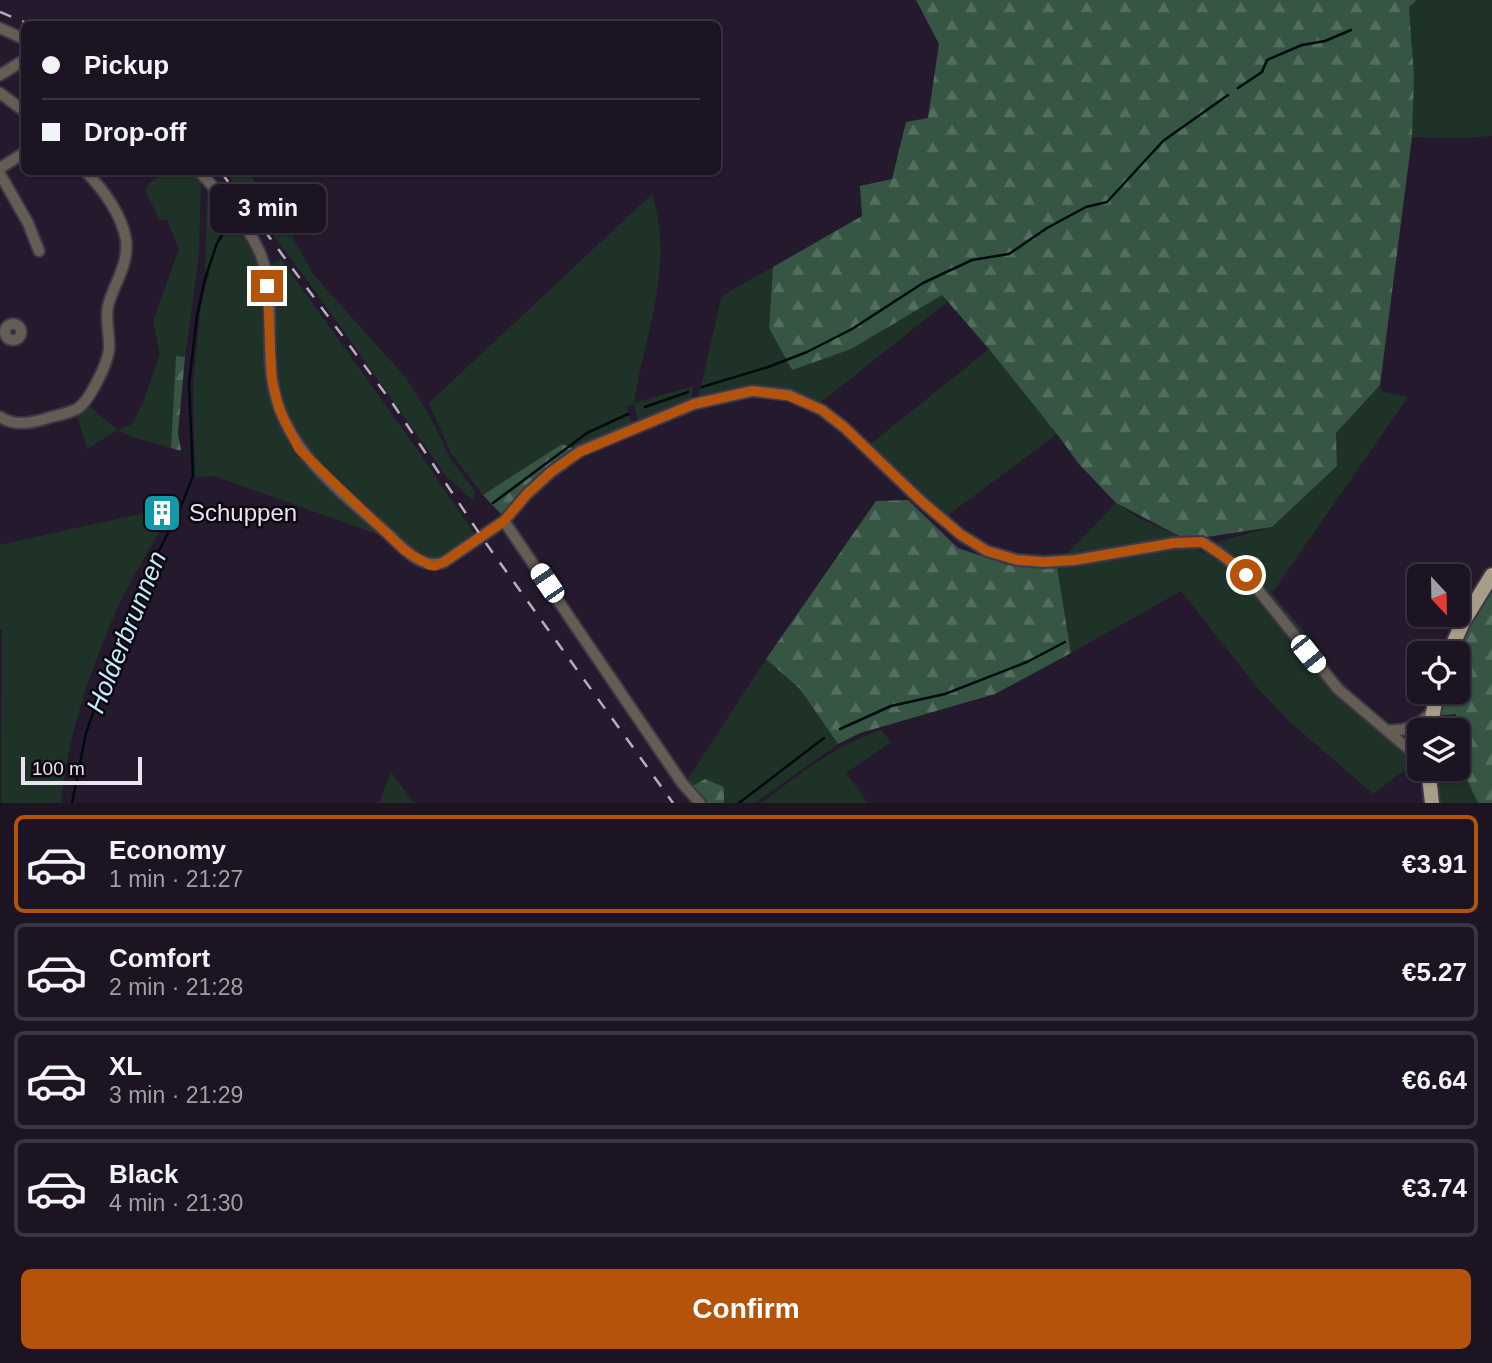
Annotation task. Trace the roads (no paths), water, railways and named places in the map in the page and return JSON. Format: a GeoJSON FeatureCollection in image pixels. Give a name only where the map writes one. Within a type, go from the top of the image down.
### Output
{"type":"FeatureCollection","features":[{"type":"Feature","properties":{"kind":"main road"},"geometry":{"type":"LineString","coordinates":[[1454,641],[1492,575]]}},
{"type":"Feature","properties":{"kind":"main road"},"geometry":{"type":"LineString","coordinates":[[1431,718],[1434,704]]}},
{"type":"Feature","properties":{"kind":"main road"},"geometry":{"type":"LineString","coordinates":[[1428,781],[1433,803]]}},
{"type":"Feature","properties":{"kind":"street"},"geometry":{"type":"LineString","coordinates":[[0,28],[21,38]]}},
{"type":"Feature","properties":{"kind":"street"},"geometry":{"type":"LineString","coordinates":[[0,75],[21,62]]}},
{"type":"Feature","properties":{"kind":"street"},"geometry":{"type":"LineString","coordinates":[[0,93],[21,109]]}},
{"type":"Feature","properties":{"kind":"street"},"geometry":{"type":"LineString","coordinates":[[0,168],[21,155]]}},
{"type":"Feature","properties":{"kind":"street"},"geometry":{"type":"LineString","coordinates":[[0,174],[28,223],[39,251]]}},
{"type":"Feature","properties":{"kind":"street"},"geometry":{"type":"LineString","coordinates":[[0,417],[10,423],[25,423],[78,408],[86,400],[106,361],[109,347],[106,322],[108,306],[125,261],[126,243],[124,230],[105,194],[89,175]]}},
{"type":"Feature","properties":{"kind":"street"},"geometry":{"type":"LineString","coordinates":[[203,175],[243,225],[256,245],[265,267],[272,379],[279,409],[299,449],[404,550],[429,565],[435,566],[444,562],[504,521],[551,472],[580,452],[694,404],[752,391],[789,396],[830,416],[950,526],[974,545],[987,551],[1017,560],[1045,562],[1075,560],[1174,543],[1202,542],[1246,575],[1338,689],[1407,748]]}},
{"type":"Feature","properties":{"kind":"street"},"geometry":{"type":"LineString","coordinates":[[504,521],[682,783],[701,803]]}},
{"type":"Feature","properties":{"kind":"street"},"geometry":{"type":"LineString","coordinates":[[1386,730],[1407,729],[1418,725],[1432,712]]}},
{"type":"Feature","properties":{"kind":"waterway"},"geometry":{"type":"LineString","coordinates":[[1238,88],[1262,72],[1267,60],[1302,45],[1325,41],[1351,30]]}},
{"type":"Feature","properties":{"kind":"waterway"},"geometry":{"type":"LineString","coordinates":[[702,387],[807,352],[852,329],[923,283],[972,260],[1009,254],[1047,228],[1086,207],[1107,202],[1163,141],[1228,95]]}},
{"type":"Feature","properties":{"kind":"waterway","name":"Holderbrunnen"},"geometry":{"type":"LineString","coordinates":[[254,205],[265,199]]}},
{"type":"Feature","properties":{"kind":"waterway","name":"Holderbrunnen"},"geometry":{"type":"LineString","coordinates":[[72,803],[86,733],[128,613],[180,509],[193,476],[189,383],[197,316],[217,243],[231,221]]}},
{"type":"Feature","properties":{"kind":"waterway"},"geometry":{"type":"LineString","coordinates":[[645,407],[688,392]]}},
{"type":"Feature","properties":{"kind":"waterway"},"geometry":{"type":"LineString","coordinates":[[493,503],[587,433],[628,414]]}},
{"type":"Feature","properties":{"kind":"waterway"},"geometry":{"type":"LineString","coordinates":[[840,729],[891,706],[945,694],[1027,662],[1065,642]]}},
{"type":"Feature","properties":{"kind":"waterway"},"geometry":{"type":"LineString","coordinates":[[739,803],[824,738]]}},
{"type":"Feature","properties":{"kind":"railway"},"geometry":{"type":"LineString","coordinates":[[0,12],[22,21]]}},
{"type":"Feature","properties":{"kind":"railway"},"geometry":{"type":"LineString","coordinates":[[223,175],[393,404],[485,542],[673,803]]}},
{"type":"Feature","properties":{"kind":"place","name":"Schuppen"},"geometry":{"type":"Point","coordinates":[162,513]}}]}
